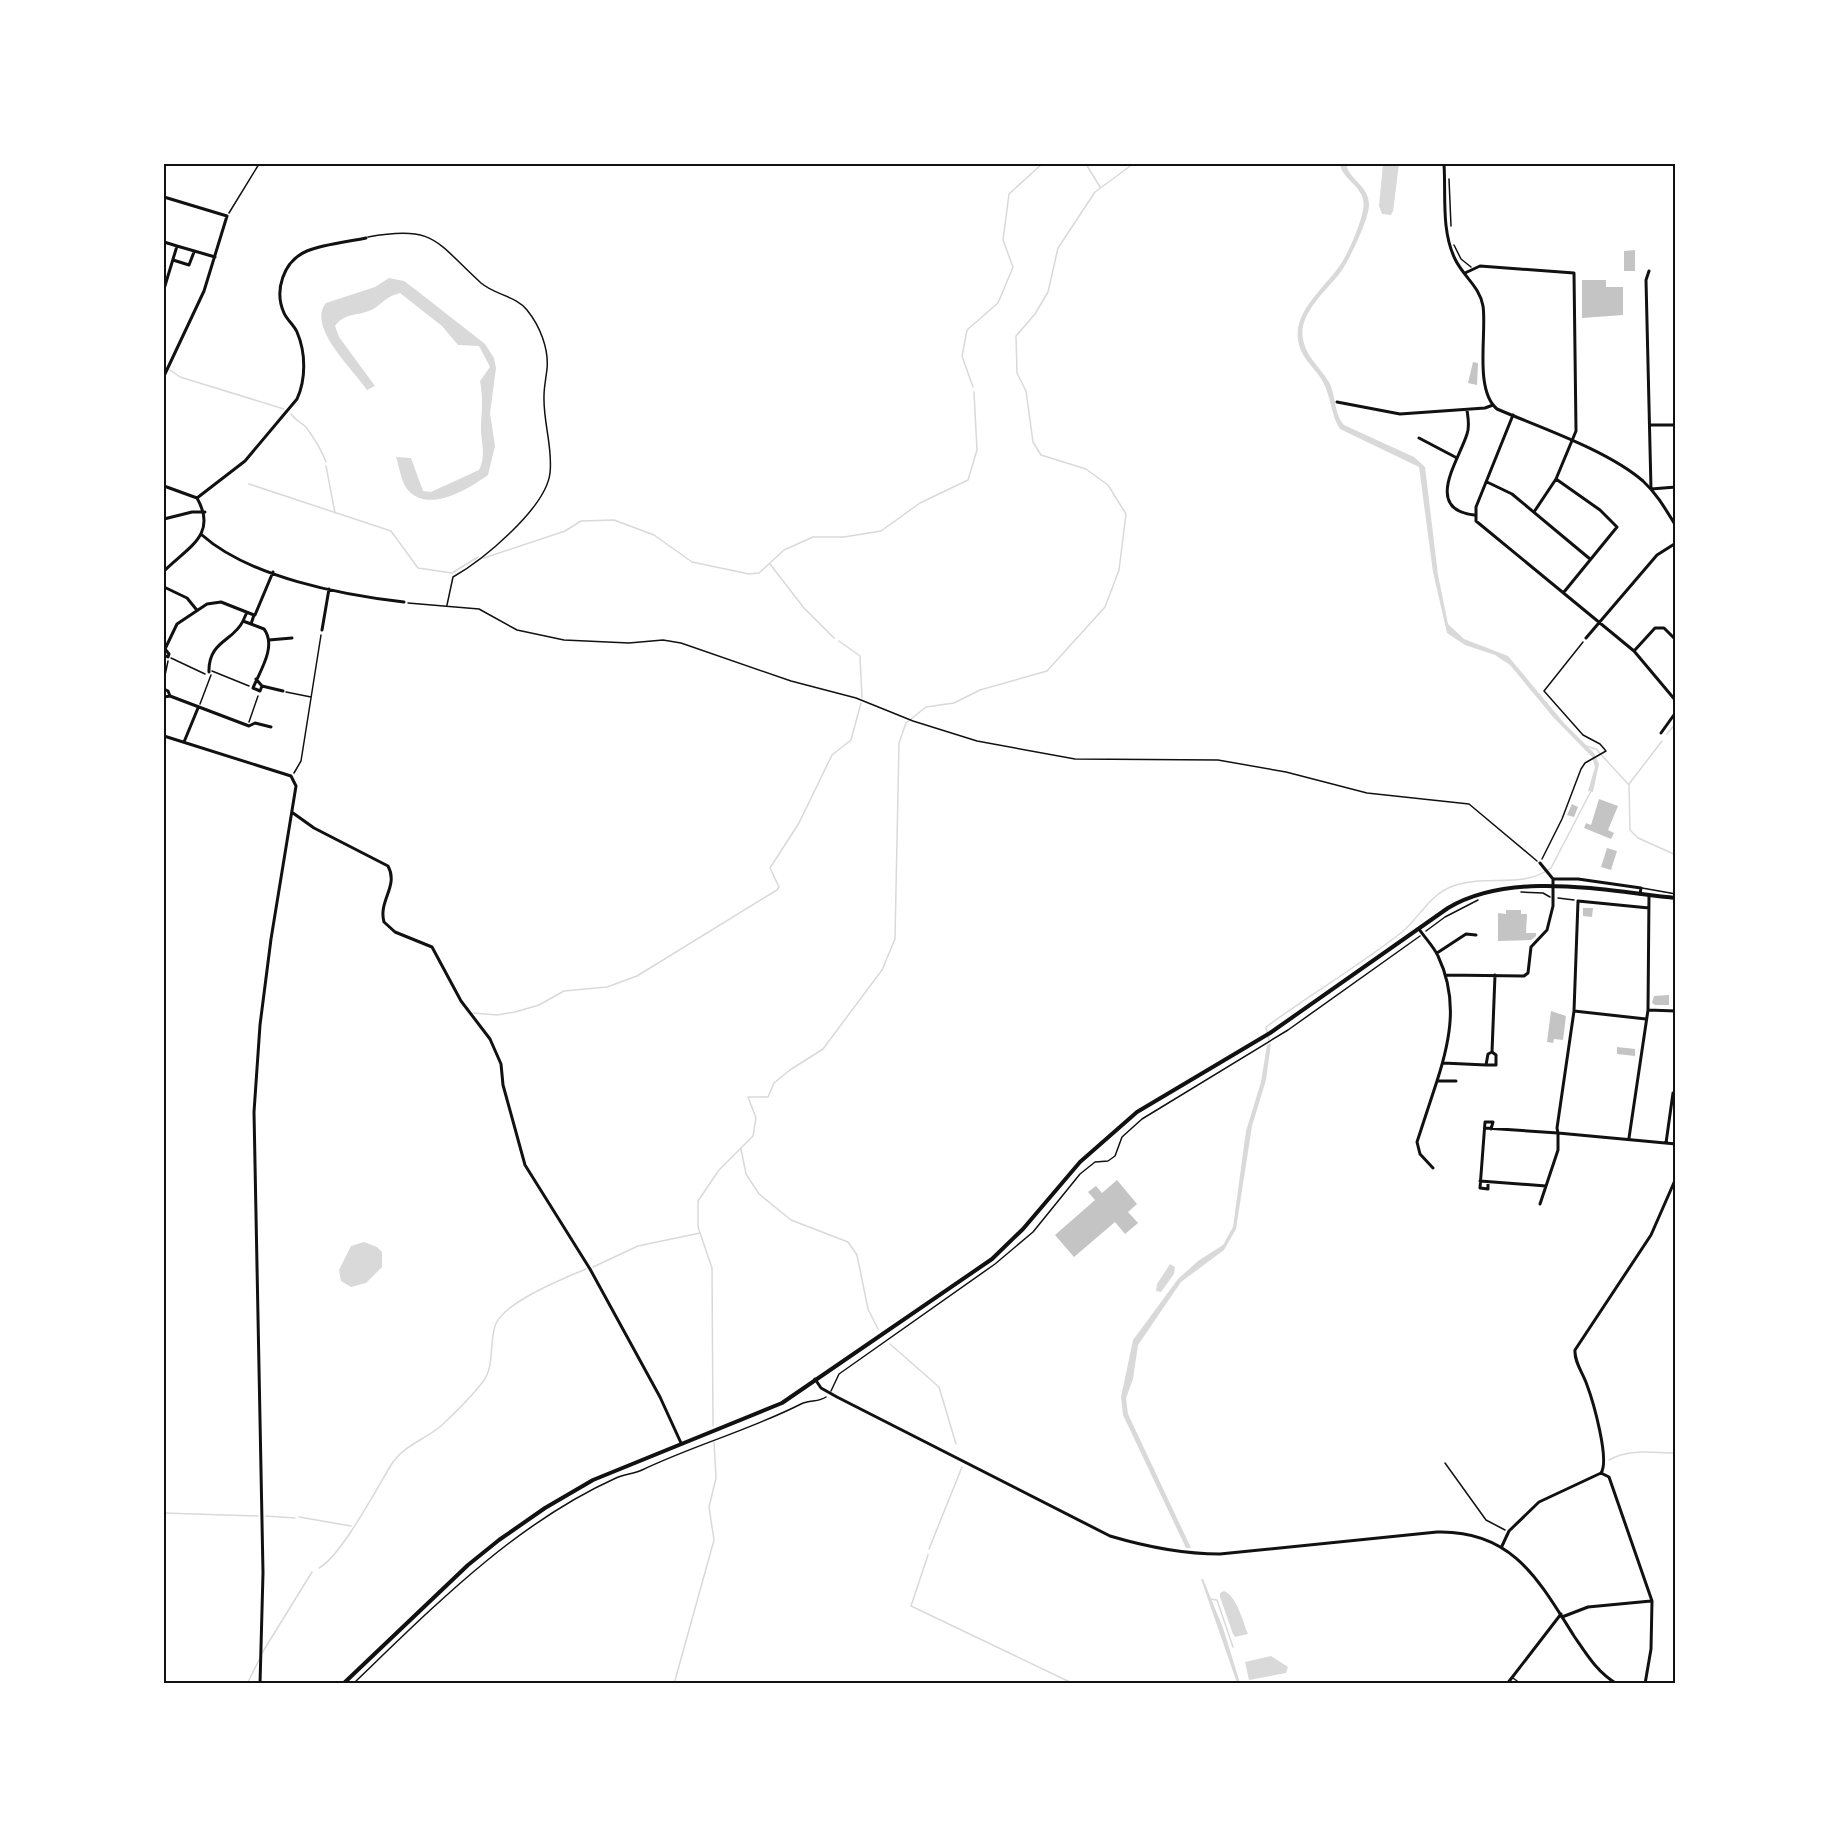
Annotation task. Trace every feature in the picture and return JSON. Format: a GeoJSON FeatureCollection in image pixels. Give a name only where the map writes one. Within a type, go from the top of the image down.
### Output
{"type":"FeatureCollection","features":[{"type":"Feature","properties":{"kind":"main road"},"geometry":{"type":"LineString","coordinates":[[343,1683],[468,1565],[499,1540],[545,1508],[593,1480],[782,1403],[992,1259],[1010,1243],[1066,1176],[1116,1129],[1164,1095],[1270,1033],[1454,904],[1478,894],[1525,887],[1676,896]]}},
{"type":"Feature","properties":{"kind":"street"},"geometry":{"type":"LineString","coordinates":[[1444,164],[1448,239],[1456,260],[1476,288],[1483,308],[1483,359],[1488,393],[1493,405],[1513,416],[1574,441],[1639,478],[1651,489],[1676,526]]}},
{"type":"Feature","properties":{"kind":"street"},"geometry":{"type":"LineString","coordinates":[[164,197],[227,216],[196,310],[164,376]]}},
{"type":"Feature","properties":{"kind":"street"},"geometry":{"type":"LineString","coordinates":[[196,498],[245,461],[297,399],[302,387],[304,371],[297,332],[285,315],[279,297],[280,286],[287,270],[306,251],[366,238]]}},
{"type":"Feature","properties":{"kind":"street"},"geometry":{"type":"LineString","coordinates":[[164,242],[215,257]]}},
{"type":"Feature","properties":{"kind":"street"},"geometry":{"type":"LineString","coordinates":[[164,289],[177,246]]}},
{"type":"Feature","properties":{"kind":"street"},"geometry":{"type":"LineString","coordinates":[[173,260],[189,265],[194,251]]}},
{"type":"Feature","properties":{"kind":"street"},"geometry":{"type":"LineString","coordinates":[[1465,273],[1480,266],[1574,273],[1576,431],[1574,441],[1556,479],[1534,512]]}},
{"type":"Feature","properties":{"kind":"street"},"geometry":{"type":"LineString","coordinates":[[1649,271],[1646,280],[1651,489]]}},
{"type":"Feature","properties":{"kind":"street"},"geometry":{"type":"LineString","coordinates":[[1337,402],[1400,414],[1467,410],[1493,405]]}},
{"type":"Feature","properties":{"kind":"street"},"geometry":{"type":"LineString","coordinates":[[1467,410],[1468,432],[1448,478],[1449,501],[1456,510],[1474,515]]}},
{"type":"Feature","properties":{"kind":"street"},"geometry":{"type":"LineString","coordinates":[[1513,416],[1474,515],[1476,520],[1634,651],[1676,701]]}},
{"type":"Feature","properties":{"kind":"street"},"geometry":{"type":"LineString","coordinates":[[1650,425],[1676,425]]}},
{"type":"Feature","properties":{"kind":"street"},"geometry":{"type":"LineString","coordinates":[[1419,438],[1457,458]]}},
{"type":"Feature","properties":{"kind":"street"},"geometry":{"type":"LineString","coordinates":[[1556,479],[1576,491],[1617,526],[1564,592]]}},
{"type":"Feature","properties":{"kind":"street"},"geometry":{"type":"LineString","coordinates":[[1487,482],[1512,494],[1590,559]]}},
{"type":"Feature","properties":{"kind":"street"},"geometry":{"type":"LineString","coordinates":[[164,486],[196,498],[205,512],[206,524],[202,535],[164,572]]}},
{"type":"Feature","properties":{"kind":"street"},"geometry":{"type":"LineString","coordinates":[[1651,489],[1676,487]]}},
{"type":"Feature","properties":{"kind":"street"},"geometry":{"type":"LineString","coordinates":[[164,519],[192,512],[205,512]]}},
{"type":"Feature","properties":{"kind":"street"},"geometry":{"type":"LineString","coordinates":[[202,535],[220,549],[273,572],[329,590],[404,602]]}},
{"type":"Feature","properties":{"kind":"street"},"geometry":{"type":"LineString","coordinates":[[1586,638],[1657,555],[1676,543]]}},
{"type":"Feature","properties":{"kind":"street"},"geometry":{"type":"LineString","coordinates":[[251,624],[273,572]]}},
{"type":"Feature","properties":{"kind":"street"},"geometry":{"type":"LineString","coordinates":[[164,586],[187,598],[196,609]]}},
{"type":"Feature","properties":{"kind":"street"},"geometry":{"type":"LineString","coordinates":[[322,630],[329,590]]}},
{"type":"Feature","properties":{"kind":"street"},"geometry":{"type":"LineString","coordinates":[[167,656],[169,654],[164,650],[177,624],[196,609],[212,602],[221,602],[255,615]]}},
{"type":"Feature","properties":{"kind":"street"},"geometry":{"type":"LineString","coordinates":[[209,672],[218,644],[239,630],[247,612]]}},
{"type":"Feature","properties":{"kind":"street"},"geometry":{"type":"LineString","coordinates":[[243,621],[264,629],[269,640],[267,653],[253,688],[260,691],[262,686]]}},
{"type":"Feature","properties":{"kind":"street"},"geometry":{"type":"LineString","coordinates":[[1634,651],[1655,628],[1664,628],[1676,640]]}},
{"type":"Feature","properties":{"kind":"street"},"geometry":{"type":"LineString","coordinates":[[269,640],[292,638]]}},
{"type":"Feature","properties":{"kind":"street"},"geometry":{"type":"LineString","coordinates":[[256,679],[262,686],[283,691]]}},
{"type":"Feature","properties":{"kind":"street"},"geometry":{"type":"LineString","coordinates":[[164,689],[170,696]]}},
{"type":"Feature","properties":{"kind":"street"},"geometry":{"type":"LineString","coordinates":[[164,697],[170,696],[249,726],[255,723],[271,727]]}},
{"type":"Feature","properties":{"kind":"street"},"geometry":{"type":"LineString","coordinates":[[184,742],[198,708]]}},
{"type":"Feature","properties":{"kind":"street"},"geometry":{"type":"LineString","coordinates":[[1661,733],[1676,712]]}},
{"type":"Feature","properties":{"kind":"street"},"geometry":{"type":"LineString","coordinates":[[164,736],[291,776],[296,786],[260,1025],[254,1112],[263,1647],[260,1683]]}},
{"type":"Feature","properties":{"kind":"street"},"geometry":{"type":"LineString","coordinates":[[293,813],[314,828],[388,866],[393,874],[393,883],[382,916],[384,922],[395,932],[432,946],[461,1001],[490,1039],[501,1064],[503,1084],[525,1165],[590,1269],[660,1397],[681,1443]]}},
{"type":"Feature","properties":{"kind":"street"},"geometry":{"type":"LineString","coordinates":[[1445,975],[1524,976],[1528,974],[1531,947],[1547,930],[1553,897],[1553,879],[1540,863]]}},
{"type":"Feature","properties":{"kind":"street"},"geometry":{"type":"LineString","coordinates":[[1553,879],[1578,879],[1641,888],[1640,894]]}},
{"type":"Feature","properties":{"kind":"street"},"geometry":{"type":"LineString","coordinates":[[1629,1138],[1648,1010],[1649,895]]}},
{"type":"Feature","properties":{"kind":"street"},"geometry":{"type":"LineString","coordinates":[[1540,1204],[1558,1150],[1558,1133],[1574,1011],[1578,901],[1649,908]]}},
{"type":"Feature","properties":{"kind":"street"},"geometry":{"type":"LineString","coordinates":[[1419,929],[1437,953],[1445,975],[1451,1014],[1450,1037],[1417,1142],[1420,1154],[1433,1168]]}},
{"type":"Feature","properties":{"kind":"street"},"geometry":{"type":"LineString","coordinates":[[1437,953],[1466,934],[1476,935]]}},
{"type":"Feature","properties":{"kind":"street"},"geometry":{"type":"LineString","coordinates":[[1486,1065],[1488,1054],[1492,1052],[1495,975]]}},
{"type":"Feature","properties":{"kind":"street"},"geometry":{"type":"LineString","coordinates":[[1648,1010],[1676,1011]]}},
{"type":"Feature","properties":{"kind":"street"},"geometry":{"type":"LineString","coordinates":[[1574,1011],[1646,1019]]}},
{"type":"Feature","properties":{"kind":"street"},"geometry":{"type":"LineString","coordinates":[[1443,1063],[1496,1065],[1496,1054],[1492,1052]]}},
{"type":"Feature","properties":{"kind":"street"},"geometry":{"type":"LineString","coordinates":[[1437,1081],[1456,1082]]}},
{"type":"Feature","properties":{"kind":"street"},"geometry":{"type":"LineString","coordinates":[[1666,1143],[1673,1092]]}},
{"type":"Feature","properties":{"kind":"street"},"geometry":{"type":"LineString","coordinates":[[1488,1182],[1488,1189],[1480,1188],[1485,1122],[1492,1122],[1491,1129]]}},
{"type":"Feature","properties":{"kind":"street"},"geometry":{"type":"LineString","coordinates":[[1485,1128],[1629,1138],[1676,1144]]}},
{"type":"Feature","properties":{"kind":"street"},"geometry":{"type":"LineString","coordinates":[[1502,1546],[1509,1530],[1539,1502],[1601,1473],[1604,1467],[1604,1454],[1588,1388],[1574,1358],[1579,1342],[1651,1235],[1676,1178]]}},
{"type":"Feature","properties":{"kind":"street"},"geometry":{"type":"LineString","coordinates":[[1480,1181],[1546,1186]]}},
{"type":"Feature","properties":{"kind":"street"},"geometry":{"type":"LineString","coordinates":[[815,1379],[821,1388],[829,1393],[1110,1536],[1151,1547],[1189,1554],[1220,1554],[1450,1532],[1472,1534],[1502,1546],[1533,1572],[1593,1665],[1617,1683]]}},
{"type":"Feature","properties":{"kind":"street"},"geometry":{"type":"LineString","coordinates":[[1601,1473],[1609,1478],[1652,1601],[1651,1649],[1645,1683]]}},
{"type":"Feature","properties":{"kind":"street"},"geometry":{"type":"LineString","coordinates":[[1507,1683],[1562,1616],[1588,1607],[1652,1601]]}},
{"type":"Feature","properties":{"kind":"lane"},"geometry":{"type":"LineString","coordinates":[[1641,888],[1676,896]]}},
{"type":"Feature","properties":{"kind":"lane"},"geometry":{"type":"LineString","coordinates":[[1512,1678],[1521,1683]]}},
{"type":"Feature","properties":{"kind":"path"},"geometry":{"type":"LineString","coordinates":[[227,216],[259,164]]}},
{"type":"Feature","properties":{"kind":"path"},"geometry":{"type":"LineString","coordinates":[[1449,173],[1451,231]]}},
{"type":"Feature","properties":{"kind":"path"},"geometry":{"type":"LineString","coordinates":[[366,238],[408,231],[433,239],[490,291],[521,304],[532,318],[545,342],[548,367],[543,400],[551,461],[549,482],[535,506],[488,552],[453,577],[447,606]]}},
{"type":"Feature","properties":{"kind":"path"},"geometry":{"type":"LineString","coordinates":[[1452,238],[1461,259],[1472,268]]}},
{"type":"Feature","properties":{"kind":"path"},"geometry":{"type":"LineString","coordinates":[[404,602],[479,609],[517,630],[564,640],[629,643],[663,640],[681,643],[791,681],[856,698],[958,737],[1056,756],[1131,761],[1218,760],[1286,772],[1367,793],[1469,804],[1540,863],[1562,819],[1581,769],[1606,751],[1600,744],[1583,735],[1544,691],[1586,638]]}},
{"type":"Feature","properties":{"kind":"path"},"geometry":{"type":"LineString","coordinates":[[291,776],[298,770],[301,761],[322,630]]}},
{"type":"Feature","properties":{"kind":"path"},"geometry":{"type":"LineString","coordinates":[[164,680],[167,656],[206,674],[213,670],[253,688]]}},
{"type":"Feature","properties":{"kind":"path"},"geometry":{"type":"LineString","coordinates":[[198,708],[211,679],[209,672]]}},
{"type":"Feature","properties":{"kind":"path"},"geometry":{"type":"LineString","coordinates":[[249,726],[260,691]]}},
{"type":"Feature","properties":{"kind":"path"},"geometry":{"type":"LineString","coordinates":[[283,691],[312,697]]}},
{"type":"Feature","properties":{"kind":"path"},"geometry":{"type":"LineString","coordinates":[[1513,892],[1544,893],[1547,897],[1577,900]]}},
{"type":"Feature","properties":{"kind":"path"},"geometry":{"type":"LineString","coordinates":[[353,1683],[458,1586],[527,1529],[609,1481],[640,1471],[711,1439],[772,1419],[804,1402],[825,1399],[836,1385],[840,1374],[980,1275],[1033,1232],[1080,1174],[1095,1162],[1108,1161],[1115,1156],[1120,1149],[1122,1137],[1142,1119],[1272,1040],[1446,916],[1486,896]]}},
{"type":"Feature","properties":{"kind":"path"},"geometry":{"type":"LineString","coordinates":[[1445,1462],[1486,1520],[1503,1530],[1509,1530]]}},
{"type":"Feature","properties":{"kind":"shaded area"},"geometry":{"type":"Polygon","coordinates":[[[1340,164],[1346,164],[1366,193],[1368,213],[1344,267],[1309,312],[1303,330],[1305,345],[1310,357],[1329,382],[1338,415],[1344,425],[1414,457],[1425,467],[1438,575],[1448,624],[1464,639],[1508,656],[1564,723],[1594,753],[1599,764],[1593,792],[1588,791],[1595,767],[1592,757],[1553,717],[1510,665],[1495,655],[1465,645],[1447,633],[1433,572],[1419,467],[1340,429],[1323,382],[1300,348],[1298,335],[1305,310],[1345,257],[1356,234],[1363,210],[1362,196],[1345,175],[1340,164]]]}},
{"type":"Feature","properties":{"kind":"shaded area"},"geometry":{"type":"Polygon","coordinates":[[[1383,164],[1399,164],[1391,215],[1382,214],[1379,206],[1383,164]]]}},
{"type":"Feature","properties":{"kind":"shaded area"},"geometry":{"type":"Polygon","coordinates":[[[389,278],[404,281],[416,290],[485,344],[494,358],[496,368],[490,413],[495,446],[488,475],[458,493],[436,500],[415,496],[407,489],[396,457],[411,458],[423,491],[431,492],[479,470],[483,453],[480,381],[490,367],[479,346],[458,345],[442,326],[400,293],[369,311],[344,318],[335,326],[339,337],[375,386],[367,390],[334,348],[322,324],[322,313],[326,303],[375,287],[389,278]]]}},
{"type":"Feature","properties":{"kind":"shaded area"},"geometry":{"type":"Polygon","coordinates":[[[1271,1043],[1266,1080],[1252,1126],[1236,1229],[1224,1250],[1181,1282],[1138,1345],[1133,1379],[1126,1398],[1128,1414],[1191,1548],[1186,1548],[1123,1415],[1121,1397],[1133,1340],[1178,1279],[1198,1261],[1223,1245],[1233,1227],[1246,1131],[1261,1082],[1267,1045],[1271,1043]]]}},
{"type":"Feature","properties":{"kind":"shaded area"},"geometry":{"type":"Polygon","coordinates":[[[364,1242],[377,1247],[382,1252],[382,1267],[366,1283],[351,1287],[341,1281],[339,1270],[351,1246],[364,1242]]]}},
{"type":"Feature","properties":{"kind":"shaded area"},"geometry":{"type":"Polygon","coordinates":[[[1170,1264],[1175,1267],[1174,1274],[1161,1292],[1156,1291],[1157,1284],[1170,1264]]]}},
{"type":"Feature","properties":{"kind":"shaded area"},"geometry":{"type":"Polygon","coordinates":[[[1201,1579],[1203,1579],[1223,1628],[1240,1683],[1237,1683],[1201,1579]]]}},
{"type":"Feature","properties":{"kind":"shaded area"},"geometry":{"type":"Polygon","coordinates":[[[1224,1591],[1233,1598],[1248,1634],[1235,1637],[1233,1634],[1220,1597],[1220,1593],[1224,1591]]]}},
{"type":"Feature","properties":{"kind":"shaded area"},"geometry":{"type":"Polygon","coordinates":[[[1271,1656],[1288,1667],[1286,1673],[1249,1680],[1245,1662],[1271,1656]]]}},
{"type":"Feature","properties":{"kind":"building"},"geometry":{"type":"Polygon","coordinates":[[[1635,250],[1635,271],[1624,271],[1624,251],[1635,250]]]}},
{"type":"Feature","properties":{"kind":"building"},"geometry":{"type":"Polygon","coordinates":[[[1582,280],[1606,280],[1606,287],[1623,287],[1623,315],[1582,318],[1582,280]]]}},
{"type":"Feature","properties":{"kind":"building"},"geometry":{"type":"Polygon","coordinates":[[[1473,362],[1478,363],[1477,385],[1468,383],[1473,362]]]}},
{"type":"Feature","properties":{"kind":"building"},"geometry":{"type":"Polygon","coordinates":[[[1599,799],[1618,806],[1608,830],[1614,833],[1611,839],[1584,828],[1586,823],[1591,825],[1599,799]]]}},
{"type":"Feature","properties":{"kind":"building"},"geometry":{"type":"Polygon","coordinates":[[[1572,804],[1578,807],[1574,817],[1567,815],[1572,804]]]}},
{"type":"Feature","properties":{"kind":"building"},"geometry":{"type":"Polygon","coordinates":[[[1607,848],[1617,851],[1611,870],[1601,867],[1607,848]]]}},
{"type":"Feature","properties":{"kind":"building"},"geometry":{"type":"Polygon","coordinates":[[[1583,908],[1593,908],[1592,917],[1583,916],[1583,908]]]}},
{"type":"Feature","properties":{"kind":"building"},"geometry":{"type":"Polygon","coordinates":[[[1506,910],[1521,910],[1521,914],[1527,914],[1526,933],[1536,933],[1536,936],[1531,940],[1498,941],[1498,913],[1506,914],[1506,910]]]}},
{"type":"Feature","properties":{"kind":"building"},"geometry":{"type":"Polygon","coordinates":[[[1669,995],[1669,1005],[1652,1003],[1654,996],[1669,995]]]}},
{"type":"Feature","properties":{"kind":"building"},"geometry":{"type":"Polygon","coordinates":[[[1551,1011],[1566,1016],[1563,1040],[1554,1039],[1553,1043],[1547,1042],[1551,1011]]]}},
{"type":"Feature","properties":{"kind":"building"},"geometry":{"type":"Polygon","coordinates":[[[1617,1047],[1635,1049],[1635,1056],[1617,1054],[1617,1047]]]}},
{"type":"Feature","properties":{"kind":"building"},"geometry":{"type":"Polygon","coordinates":[[[1117,1180],[1137,1204],[1128,1212],[1138,1223],[1125,1234],[1115,1222],[1074,1257],[1055,1235],[1095,1200],[1088,1192],[1096,1186],[1102,1193],[1117,1180]]]}},
{"type":"Feature","properties":{"kind":"waterway"},"geometry":{"type":"LineString","coordinates":[[973,387],[962,356],[967,330],[998,303],[1013,267],[1003,240],[1009,194],[1042,164]]}},
{"type":"Feature","properties":{"kind":"waterway"},"geometry":{"type":"LineString","coordinates":[[1086,164],[1100,187]]}},
{"type":"Feature","properties":{"kind":"waterway"},"geometry":{"type":"LineString","coordinates":[[713,1426],[712,1268],[698,1227],[698,1201],[719,1170],[753,1136],[756,1118],[748,1097],[768,1097],[774,1083],[823,1049],[882,970],[895,939],[899,743],[906,723],[926,707],[954,703],[980,690],[1047,671],[1105,607],[1119,570],[1126,514],[1108,485],[1086,469],[1041,455],[1033,442],[1026,391],[1017,373],[1016,336],[1035,314],[1048,292],[1058,248],[1095,192],[1133,164]]}},
{"type":"Feature","properties":{"kind":"waterway"},"geometry":{"type":"LineString","coordinates":[[170,370],[180,377],[284,409]]}},
{"type":"Feature","properties":{"kind":"waterway"},"geometry":{"type":"LineString","coordinates":[[484,558],[565,531],[581,521],[614,520],[654,535],[692,562],[749,574],[759,573],[784,550],[813,537],[844,537],[881,531],[920,503],[968,480],[977,450],[974,392]]}},
{"type":"Feature","properties":{"kind":"waterway"},"geometry":{"type":"LineString","coordinates":[[291,414],[306,427],[326,462]]}},
{"type":"Feature","properties":{"kind":"waterway"},"geometry":{"type":"LineString","coordinates":[[326,466],[335,513]]}},
{"type":"Feature","properties":{"kind":"waterway"},"geometry":{"type":"LineString","coordinates":[[249,484],[391,531],[418,568],[452,573],[478,557]]}},
{"type":"Feature","properties":{"kind":"waterway"},"geometry":{"type":"LineString","coordinates":[[770,564],[804,608],[834,638]]}},
{"type":"Feature","properties":{"kind":"waterway"},"geometry":{"type":"LineString","coordinates":[[839,641],[860,656],[862,698]]}},
{"type":"Feature","properties":{"kind":"waterway"},"geometry":{"type":"LineString","coordinates":[[473,1013],[497,1015],[515,1012],[539,1005],[564,991],[607,987],[637,976],[777,890],[779,887],[770,868],[799,823],[832,755],[851,740],[861,703]]}},
{"type":"Feature","properties":{"kind":"waterway"},"geometry":{"type":"LineString","coordinates":[[1667,734],[1676,723]]}},
{"type":"Feature","properties":{"kind":"waterway"},"geometry":{"type":"LineString","coordinates":[[1662,741],[1629,784],[1630,830],[1638,838],[1676,855]]}},
{"type":"Feature","properties":{"kind":"waterway"},"geometry":{"type":"LineString","coordinates":[[1586,746],[1596,749],[1628,784]]}},
{"type":"Feature","properties":{"kind":"waterway"},"geometry":{"type":"LineString","coordinates":[[1269,1041],[1266,1027],[1402,932],[1431,900],[1445,890],[1478,881],[1528,878],[1551,868],[1591,791]]}},
{"type":"Feature","properties":{"kind":"waterway"},"geometry":{"type":"LineString","coordinates":[[741,1149],[746,1174],[759,1194],[791,1220],[848,1242],[857,1255],[868,1309],[878,1329]]}},
{"type":"Feature","properties":{"kind":"waterway"},"geometry":{"type":"LineString","coordinates":[[593,1267],[638,1246],[700,1233]]}},
{"type":"Feature","properties":{"kind":"waterway"},"geometry":{"type":"LineString","coordinates":[[319,1568],[328,1561],[347,1537],[396,1458],[441,1426],[482,1383],[489,1370],[493,1333],[500,1317],[535,1292],[586,1269]]}},
{"type":"Feature","properties":{"kind":"waterway"},"geometry":{"type":"LineString","coordinates":[[890,1344],[939,1387],[956,1444]]}},
{"type":"Feature","properties":{"kind":"waterway"},"geometry":{"type":"LineString","coordinates":[[674,1684],[714,1540],[709,1507],[716,1478],[714,1442]]}},
{"type":"Feature","properties":{"kind":"waterway"},"geometry":{"type":"LineString","coordinates":[[1609,1460],[1633,1453],[1676,1453]]}},
{"type":"Feature","properties":{"kind":"waterway"},"geometry":{"type":"LineString","coordinates":[[929,1549],[962,1467]]}},
{"type":"Feature","properties":{"kind":"waterway"},"geometry":{"type":"LineString","coordinates":[[164,1513],[258,1516]]}},
{"type":"Feature","properties":{"kind":"waterway"},"geometry":{"type":"LineString","coordinates":[[266,1516],[295,1518]]}},
{"type":"Feature","properties":{"kind":"waterway"},"geometry":{"type":"LineString","coordinates":[[299,1517],[351,1526]]}},
{"type":"Feature","properties":{"kind":"waterway"},"geometry":{"type":"LineString","coordinates":[[928,1555],[911,1606],[1074,1684]]}},
{"type":"Feature","properties":{"kind":"waterway"},"geometry":{"type":"LineString","coordinates":[[262,1653],[312,1572]]}},
{"type":"Feature","properties":{"kind":"waterway"},"geometry":{"type":"LineString","coordinates":[[1210,1599],[1217,1600],[1233,1647]]}},
{"type":"Feature","properties":{"kind":"waterway"},"geometry":{"type":"LineString","coordinates":[[247,1684],[260,1658]]}}]}
